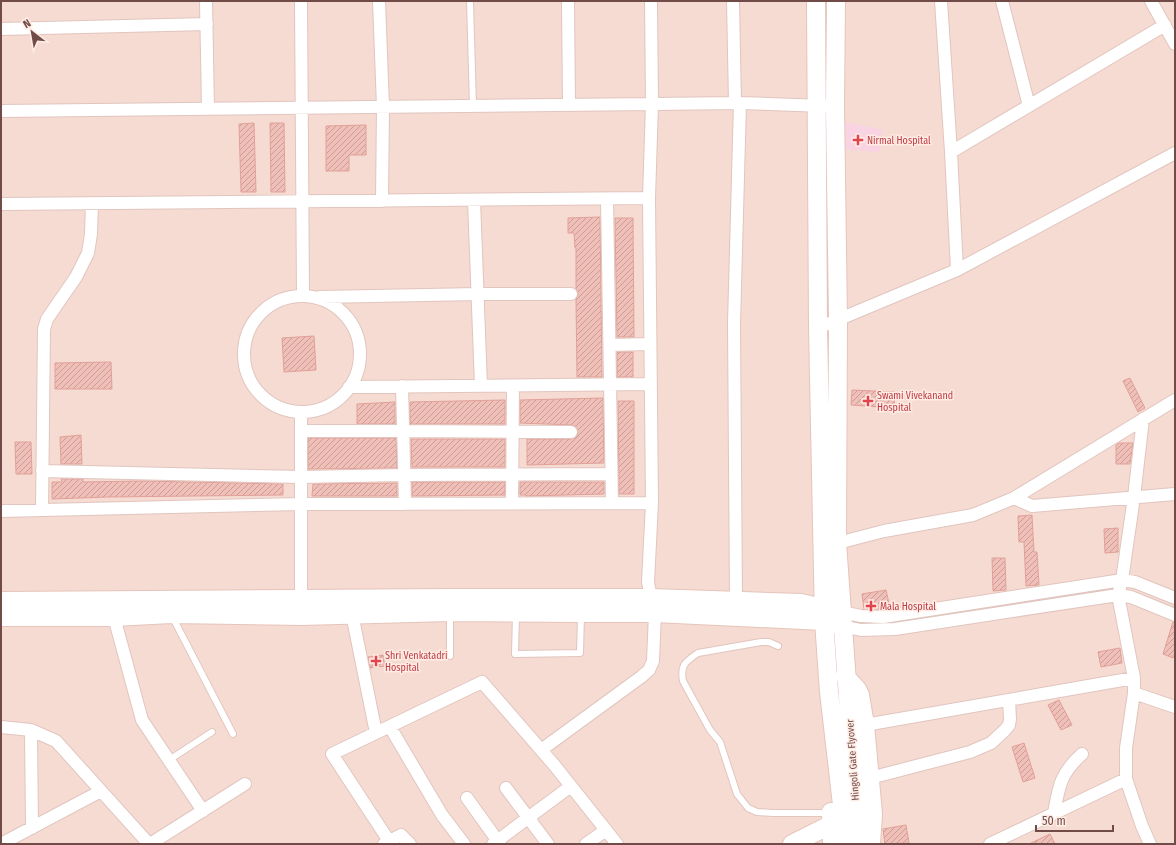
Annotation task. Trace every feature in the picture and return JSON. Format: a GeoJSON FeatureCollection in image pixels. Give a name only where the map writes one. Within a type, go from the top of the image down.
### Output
{"type":"FeatureCollection","features":[{"type":"Feature","properties":{"kind":"main road"},"geometry":{"type":"LineString","coordinates":[[816,1],[818,328],[829,546],[841,619],[837,677]]}},
{"type":"Feature","properties":{"kind":"main road"},"geometry":{"type":"LineString","coordinates":[[836,1],[835,106],[838,320],[829,546],[824,614],[837,677],[857,689],[860,695],[865,725],[873,814],[871,844]]}},
{"type":"Feature","properties":{"kind":"main road"},"geometry":{"type":"LineString","coordinates":[[1,601],[301,608],[352,614],[450,605],[516,612],[581,612],[736,600],[801,603],[824,614],[841,619]]}},
{"type":"Feature","properties":{"kind":"main road"},"geometry":{"type":"LineString","coordinates":[[1,616],[114,617],[301,608],[450,605],[653,606],[824,614]]}},
{"type":"Feature","properties":{"kind":"main road"},"geometry":{"type":"LineString","coordinates":[[832,844],[841,820],[820,690],[822,686],[837,677]]}},
{"type":"Feature","properties":{"kind":"main road","name":"Hingoli Gate Flyover"},"geometry":{"type":"LineString","coordinates":[[837,677],[841,820],[845,844]]}},
{"type":"Feature","properties":{"kind":"main road"},"geometry":{"type":"LineString","coordinates":[[792,844],[841,820]]}},
{"type":"Feature","properties":{"kind":"main road","name":"Hingoli Gate Flyover"},"geometry":{"type":"LineString","coordinates":[[841,820],[856,844]]}},
{"type":"Feature","properties":{"kind":"street"},"geometry":{"type":"LineString","coordinates":[[206,1],[208,109]]}},
{"type":"Feature","properties":{"kind":"street"},"geometry":{"type":"LineString","coordinates":[[301,1],[303,295]]}},
{"type":"Feature","properties":{"kind":"street"},"geometry":{"type":"LineString","coordinates":[[379,1],[383,107],[382,201]]}},
{"type":"Feature","properties":{"kind":"street"},"geometry":{"type":"LineString","coordinates":[[568,1],[568,105]]}},
{"type":"Feature","properties":{"kind":"street"},"geometry":{"type":"LineString","coordinates":[[541,750],[641,678],[649,670],[652,661],[653,606],[648,582],[652,503],[649,198],[652,104],[651,1]]}},
{"type":"Feature","properties":{"kind":"street"},"geometry":{"type":"LineString","coordinates":[[733,1],[737,103],[734,324],[736,600]]}},
{"type":"Feature","properties":{"kind":"street"},"geometry":{"type":"LineString","coordinates":[[941,1],[957,270]]}},
{"type":"Feature","properties":{"kind":"street"},"geometry":{"type":"LineString","coordinates":[[1002,1],[1030,106]]}},
{"type":"Feature","properties":{"kind":"street"},"geometry":{"type":"LineString","coordinates":[[1151,1],[1175,44]]}},
{"type":"Feature","properties":{"kind":"street"},"geometry":{"type":"LineString","coordinates":[[1,29],[207,24]]}},
{"type":"Feature","properties":{"kind":"street"},"geometry":{"type":"LineString","coordinates":[[951,152],[1165,25]]}},
{"type":"Feature","properties":{"kind":"street"},"geometry":{"type":"LineString","coordinates":[[1,111],[737,103],[835,106]]}},
{"type":"Feature","properties":{"kind":"street"},"geometry":{"type":"LineString","coordinates":[[818,328],[957,270],[1175,153]]}},
{"type":"Feature","properties":{"kind":"street"},"geometry":{"type":"LineString","coordinates":[[1,204],[649,198]]}},
{"type":"Feature","properties":{"kind":"street"},"geometry":{"type":"LineString","coordinates":[[607,199],[612,503]]}},
{"type":"Feature","properties":{"kind":"street"},"geometry":{"type":"LineString","coordinates":[[474,200],[481,386]]}},
{"type":"Feature","properties":{"kind":"street"},"geometry":{"type":"LineString","coordinates":[[42,510],[44,328],[47,319],[76,277],[88,253],[91,234],[92,203]]}},
{"type":"Feature","properties":{"kind":"street"},"geometry":{"type":"LineString","coordinates":[[316,297],[336,306],[348,316],[355,328],[360,345],[359,368],[350,387],[338,400],[324,408],[308,412],[286,410],[267,401],[255,390],[248,377],[244,361],[244,344],[255,319],[269,305],[279,300],[303,295],[316,297],[571,294]]}},
{"type":"Feature","properties":{"kind":"street"},"geometry":{"type":"LineString","coordinates":[[610,345],[650,344]]}},
{"type":"Feature","properties":{"kind":"street"},"geometry":{"type":"LineString","coordinates":[[350,387],[650,384]]}},
{"type":"Feature","properties":{"kind":"street"},"geometry":{"type":"LineString","coordinates":[[402,386],[405,504]]}},
{"type":"Feature","properties":{"kind":"street"},"geometry":{"type":"LineString","coordinates":[[512,503],[513,386]]}},
{"type":"Feature","properties":{"kind":"street"},"geometry":{"type":"LineString","coordinates":[[829,546],[884,531],[973,515],[1014,498],[1175,400]]}},
{"type":"Feature","properties":{"kind":"street"},"geometry":{"type":"LineString","coordinates":[[301,412],[301,608]]}},
{"type":"Feature","properties":{"kind":"street"},"geometry":{"type":"LineString","coordinates":[[1143,419],[1134,498],[1122,580],[1118,595],[1134,678],[1134,693],[1126,748],[1126,779],[1142,826],[1150,844]]}},
{"type":"Feature","properties":{"kind":"street"},"geometry":{"type":"LineString","coordinates":[[301,431],[572,432]]}},
{"type":"Feature","properties":{"kind":"street"},"geometry":{"type":"LineString","coordinates":[[42,472],[301,477],[612,474]]}},
{"type":"Feature","properties":{"kind":"street"},"geometry":{"type":"LineString","coordinates":[[1014,498],[1032,506],[1174,494]]}},
{"type":"Feature","properties":{"kind":"street"},"geometry":{"type":"LineString","coordinates":[[1,511],[301,504],[652,503]]}},
{"type":"Feature","properties":{"kind":"street"},"geometry":{"type":"LineString","coordinates":[[841,619],[861,616],[883,617],[1122,580],[1135,582],[1175,598]]}},
{"type":"Feature","properties":{"kind":"street"},"geometry":{"type":"LineString","coordinates":[[841,619],[861,630],[895,629],[1118,595],[1130,597],[1175,615]]}},
{"type":"Feature","properties":{"kind":"street"},"geometry":{"type":"LineString","coordinates":[[352,614],[376,733]]}},
{"type":"Feature","properties":{"kind":"street"},"geometry":{"type":"LineString","coordinates":[[114,617],[142,720],[203,811]]}},
{"type":"Feature","properties":{"kind":"street"},"geometry":{"type":"LineString","coordinates":[[865,725],[1134,678]]}},
{"type":"Feature","properties":{"kind":"street"},"geometry":{"type":"LineString","coordinates":[[410,844],[401,835],[386,842],[332,754],[482,682],[541,750],[617,844]]}},
{"type":"Feature","properties":{"kind":"street"},"geometry":{"type":"LineString","coordinates":[[1134,693],[1175,707]]}},
{"type":"Feature","properties":{"kind":"street"},"geometry":{"type":"LineString","coordinates":[[870,778],[970,752],[991,743],[1006,730],[1009,725],[1009,700]]}},
{"type":"Feature","properties":{"kind":"street"},"geometry":{"type":"LineString","coordinates":[[1,727],[31,730],[56,741],[150,844],[245,784]]}},
{"type":"Feature","properties":{"kind":"street"},"geometry":{"type":"LineString","coordinates":[[390,727],[442,815],[464,844]]}},
{"type":"Feature","properties":{"kind":"street"},"geometry":{"type":"LineString","coordinates":[[31,730],[32,828]]}},
{"type":"Feature","properties":{"kind":"street"},"geometry":{"type":"LineString","coordinates":[[1054,813],[1058,792],[1064,774],[1070,765],[1082,754]]}},
{"type":"Feature","properties":{"kind":"street"},"geometry":{"type":"LineString","coordinates":[[990,844],[1126,779]]}},
{"type":"Feature","properties":{"kind":"street"},"geometry":{"type":"LineString","coordinates":[[467,798],[497,843],[528,817],[571,786]]}},
{"type":"Feature","properties":{"kind":"street"},"geometry":{"type":"LineString","coordinates":[[506,788],[548,844]]}},
{"type":"Feature","properties":{"kind":"street"},"geometry":{"type":"LineString","coordinates":[[1,844],[101,792]]}},
{"type":"Feature","properties":{"kind":"street"},"geometry":{"type":"LineString","coordinates":[[586,844],[606,830]]}},
{"type":"Feature","properties":{"kind":"lane"},"geometry":{"type":"LineString","coordinates":[[470,1],[473,106]]}},
{"type":"Feature","properties":{"kind":"lane"},"geometry":{"type":"LineString","coordinates":[[450,605],[450,656]]}},
{"type":"Feature","properties":{"kind":"lane"},"geometry":{"type":"LineString","coordinates":[[516,612],[516,654],[580,654],[581,612]]}},
{"type":"Feature","properties":{"kind":"lane"},"geometry":{"type":"LineString","coordinates":[[171,614],[233,734]]}},
{"type":"Feature","properties":{"kind":"lane"},"geometry":{"type":"LineString","coordinates":[[778,646],[769,642],[761,642],[698,653],[683,665],[683,682],[710,730],[720,742],[737,794],[748,808],[757,812],[841,820]]}},
{"type":"Feature","properties":{"kind":"lane"},"geometry":{"type":"LineString","coordinates":[[168,760],[212,732]]}},
{"type":"Feature","properties":{"kind":"shaded area"},"geometry":{"type":"Polygon","coordinates":[[[1,1],[1175,1],[1175,844],[1,844],[1,1]]]}},
{"type":"Feature","properties":{"kind":"shaded area","name":"Nirmal Hospital"},"geometry":{"type":"Polygon","coordinates":[[[835,120],[883,130],[879,152],[836,149],[835,120]]]}},
{"type":"Feature","properties":{"kind":"building"},"geometry":{"type":"Polygon","coordinates":[[[254,123],[256,192],[241,192],[239,124],[254,123]]]}},
{"type":"Feature","properties":{"kind":"building"},"geometry":{"type":"Polygon","coordinates":[[[270,123],[284,123],[285,192],[271,192],[270,123]]]}},
{"type":"Feature","properties":{"kind":"building"},"geometry":{"type":"Polygon","coordinates":[[[366,125],[366,155],[349,155],[349,171],[326,171],[326,126],[366,125]]]}},
{"type":"Feature","properties":{"kind":"building"},"geometry":{"type":"Polygon","coordinates":[[[600,217],[602,377],[577,377],[576,299],[578,294],[576,289],[576,248],[574,233],[568,233],[568,218],[600,217]]]}},
{"type":"Feature","properties":{"kind":"building"},"geometry":{"type":"Polygon","coordinates":[[[615,218],[633,218],[634,337],[617,337],[615,218]]]}},
{"type":"Feature","properties":{"kind":"building"},"geometry":{"type":"Polygon","coordinates":[[[314,336],[316,370],[284,372],[282,338],[314,336]]]}},
{"type":"Feature","properties":{"kind":"building"},"geometry":{"type":"Polygon","coordinates":[[[617,352],[633,352],[633,377],[617,377],[617,352]]]}},
{"type":"Feature","properties":{"kind":"building"},"geometry":{"type":"Polygon","coordinates":[[[111,362],[112,389],[55,389],[55,363],[111,362]]]}},
{"type":"Feature","properties":{"kind":"building"},"geometry":{"type":"Polygon","coordinates":[[[1130,378],[1145,408],[1138,412],[1123,381],[1130,378]]]}},
{"type":"Feature","properties":{"kind":"building"},"geometry":{"type":"Polygon","coordinates":[[[852,390],[895,392],[894,408],[851,405],[852,390]]]}},
{"type":"Feature","properties":{"kind":"building"},"geometry":{"type":"Polygon","coordinates":[[[603,398],[604,463],[527,465],[527,439],[571,439],[577,436],[578,432],[575,426],[571,425],[520,423],[520,400],[603,398]]]}},
{"type":"Feature","properties":{"kind":"building"},"geometry":{"type":"Polygon","coordinates":[[[505,400],[505,424],[410,424],[410,402],[505,400]]]}},
{"type":"Feature","properties":{"kind":"building"},"geometry":{"type":"Polygon","coordinates":[[[618,401],[634,401],[634,494],[619,494],[618,401]]]}},
{"type":"Feature","properties":{"kind":"building"},"geometry":{"type":"Polygon","coordinates":[[[395,402],[395,424],[357,424],[357,404],[395,402]]]}},
{"type":"Feature","properties":{"kind":"building"},"geometry":{"type":"Polygon","coordinates":[[[81,435],[82,464],[61,464],[60,437],[81,435]]]}},
{"type":"Feature","properties":{"kind":"building"},"geometry":{"type":"Polygon","coordinates":[[[308,438],[396,438],[397,468],[308,469],[308,438]]]}},
{"type":"Feature","properties":{"kind":"building"},"geometry":{"type":"Polygon","coordinates":[[[411,439],[505,439],[505,467],[412,467],[411,439]]]}},
{"type":"Feature","properties":{"kind":"building"},"geometry":{"type":"Polygon","coordinates":[[[15,442],[31,442],[32,474],[16,474],[15,442]]]}},
{"type":"Feature","properties":{"kind":"building"},"geometry":{"type":"Polygon","coordinates":[[[1119,443],[1133,443],[1130,464],[1116,464],[1116,445],[1119,443]]]}},
{"type":"Feature","properties":{"kind":"building"},"geometry":{"type":"Polygon","coordinates":[[[61,479],[83,479],[83,482],[144,481],[283,484],[283,495],[52,499],[52,482],[62,482],[61,479]]]}},
{"type":"Feature","properties":{"kind":"building"},"geometry":{"type":"Polygon","coordinates":[[[412,482],[505,482],[505,495],[412,496],[412,482]]]}},
{"type":"Feature","properties":{"kind":"building"},"geometry":{"type":"Polygon","coordinates":[[[520,482],[604,482],[604,494],[526,496],[520,495],[520,482]]]}},
{"type":"Feature","properties":{"kind":"building"},"geometry":{"type":"Polygon","coordinates":[[[397,483],[397,496],[312,496],[313,484],[397,483]]]}},
{"type":"Feature","properties":{"kind":"building"},"geometry":{"type":"Polygon","coordinates":[[[1032,515],[1034,552],[1037,552],[1039,585],[1026,586],[1024,542],[1019,542],[1018,516],[1032,515]]]}},
{"type":"Feature","properties":{"kind":"building"},"geometry":{"type":"Polygon","coordinates":[[[1118,528],[1118,552],[1105,553],[1104,529],[1118,528]]]}},
{"type":"Feature","properties":{"kind":"building"},"geometry":{"type":"Polygon","coordinates":[[[992,558],[1005,558],[1006,590],[993,591],[992,558]]]}},
{"type":"Feature","properties":{"kind":"building"},"geometry":{"type":"Polygon","coordinates":[[[886,590],[890,608],[864,609],[862,594],[886,590]]]}},
{"type":"Feature","properties":{"kind":"building"},"geometry":{"type":"Polygon","coordinates":[[[1173,622],[1175,622],[1175,652],[1173,658],[1163,654],[1173,622]]]}},
{"type":"Feature","properties":{"kind":"building"},"geometry":{"type":"Polygon","coordinates":[[[1120,648],[1122,663],[1101,667],[1098,652],[1120,648]]]}},
{"type":"Feature","properties":{"kind":"building"},"geometry":{"type":"Polygon","coordinates":[[[383,655],[385,666],[370,668],[368,657],[383,655]]]}},
{"type":"Feature","properties":{"kind":"building"},"geometry":{"type":"Polygon","coordinates":[[[1059,700],[1072,725],[1061,730],[1048,705],[1059,700]]]}},
{"type":"Feature","properties":{"kind":"building"},"geometry":{"type":"Polygon","coordinates":[[[1024,743],[1035,778],[1023,782],[1012,747],[1024,743]]]}},
{"type":"Feature","properties":{"kind":"building"},"geometry":{"type":"Polygon","coordinates":[[[906,825],[909,843],[885,844],[883,829],[906,825]]]}},
{"type":"Feature","properties":{"kind":"building"},"geometry":{"type":"Polygon","coordinates":[[[1050,834],[1055,844],[1029,844],[1050,834]]]}},
{"type":"Feature","properties":{"kind":"place","name":"Nirmal Hospital"},"geometry":{"type":"Point","coordinates":[858,140]}},
{"type":"Feature","properties":{"kind":"place","name":"Swami Vivekanand Hospital"},"geometry":{"type":"Point","coordinates":[868,401]}},
{"type":"Feature","properties":{"kind":"place","name":"Mala Hospital"},"geometry":{"type":"Point","coordinates":[871,606]}},
{"type":"Feature","properties":{"kind":"place","name":"Shri Venkatadri Hospital"},"geometry":{"type":"Point","coordinates":[376,661]}}]}
